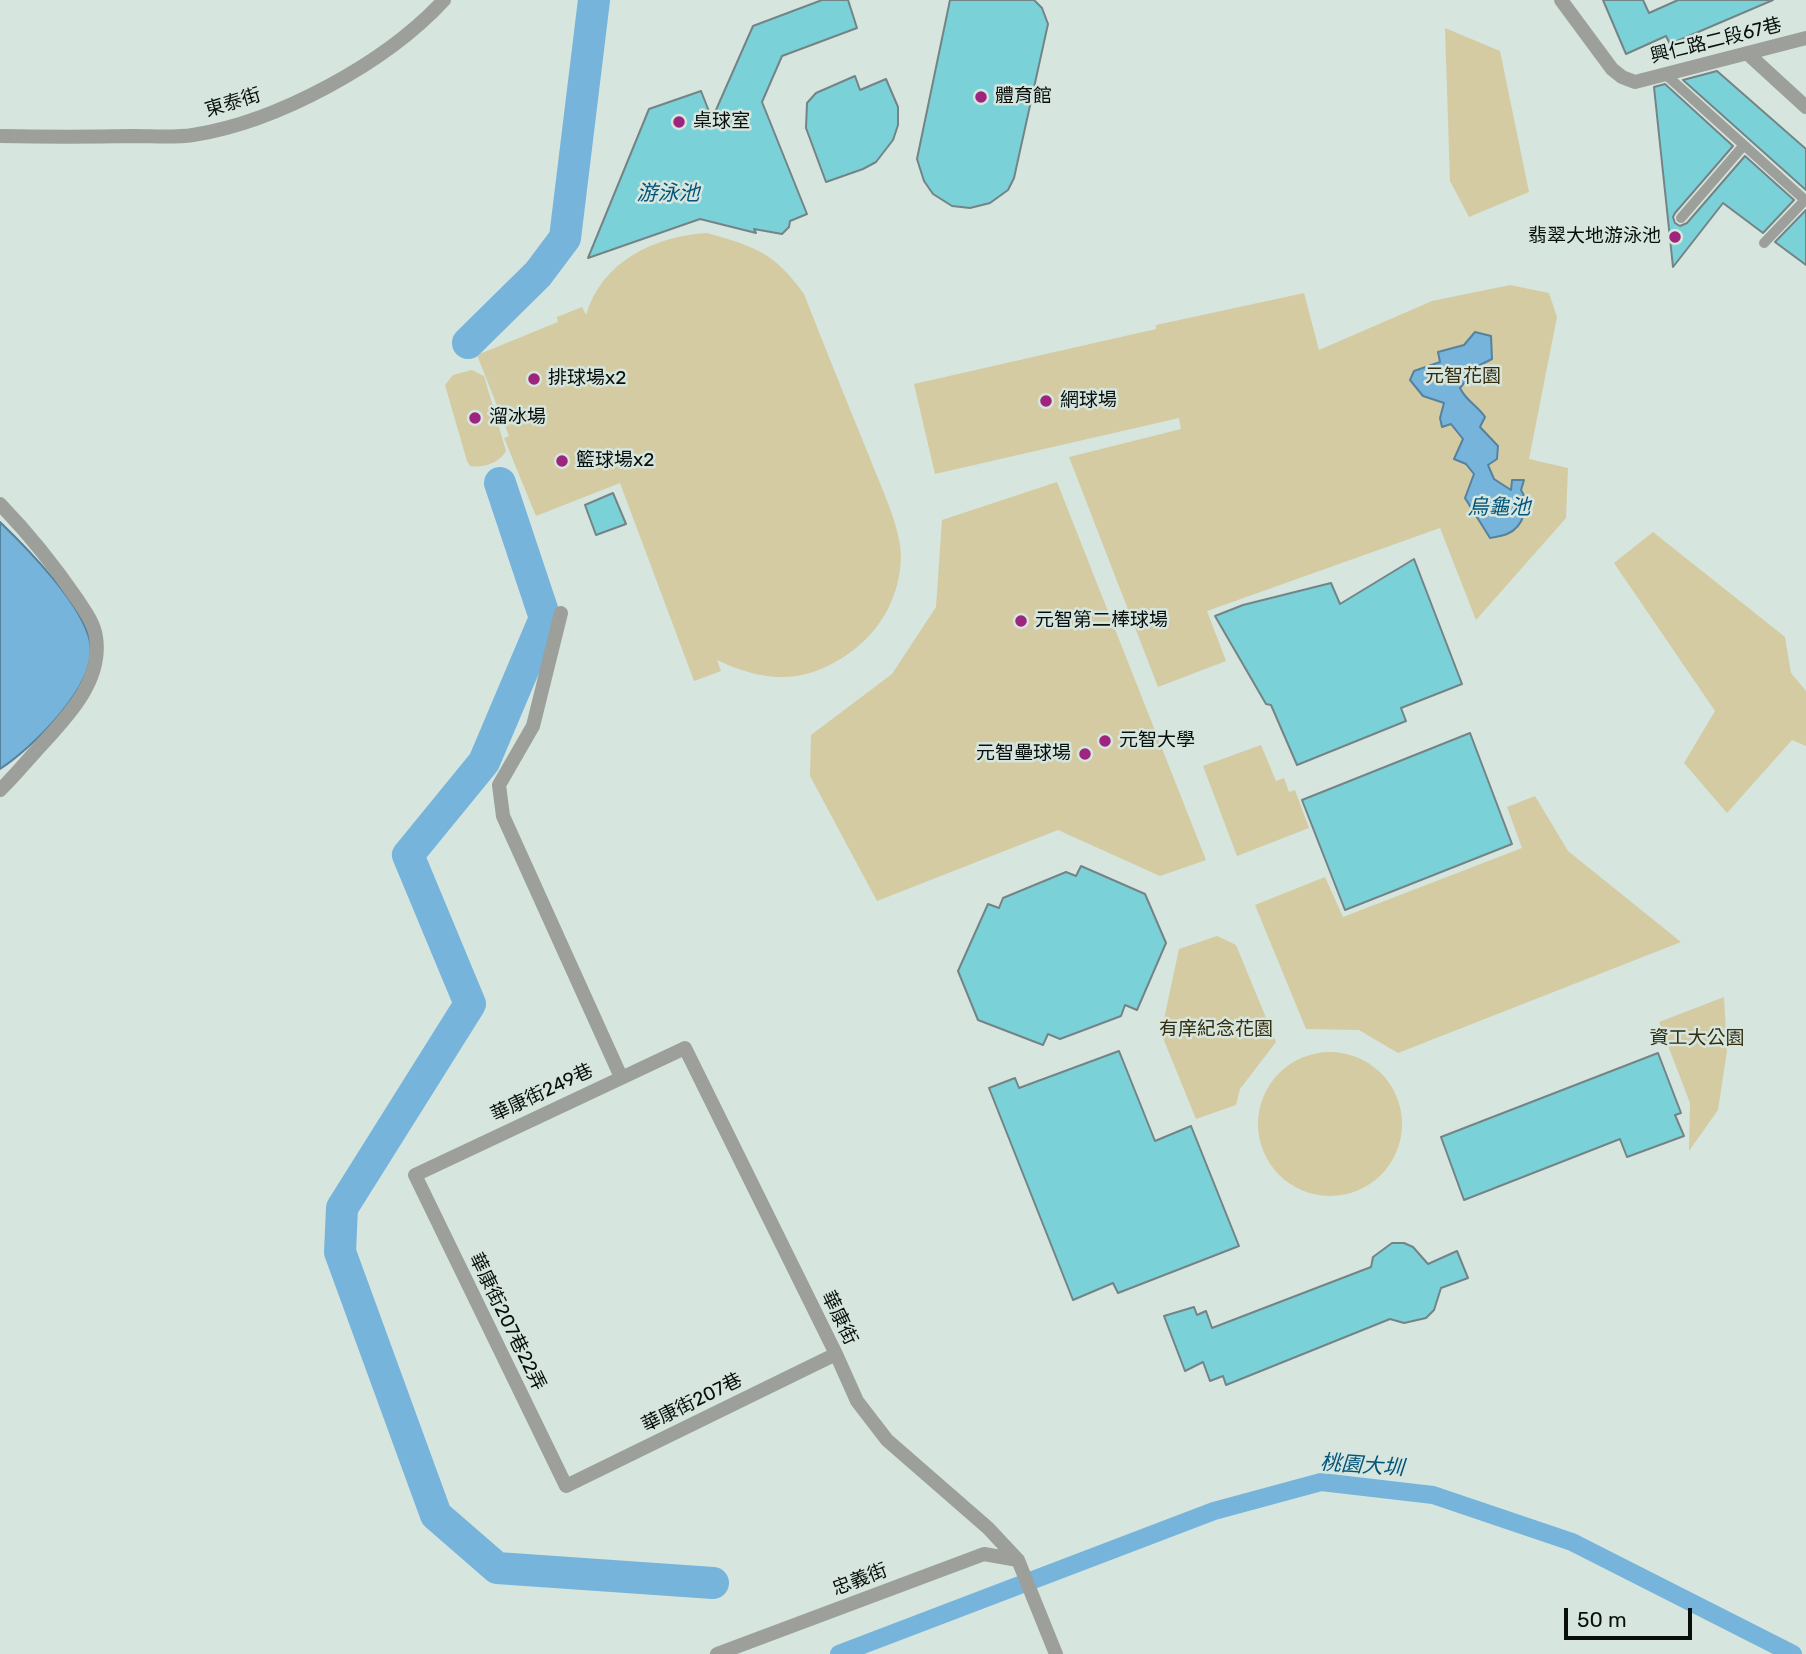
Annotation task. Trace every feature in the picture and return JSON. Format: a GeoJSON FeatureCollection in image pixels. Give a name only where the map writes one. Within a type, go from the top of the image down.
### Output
{"type":"FeatureCollection","features":[{"type":"Feature","properties":{"kind":"street","name":"東泰街"},"geometry":{"type":"LineString","coordinates":[[0,136],[69,138],[190,135],[235,126],[287,105],[344,77],[396,41],[444,0]]}},
{"type":"Feature","properties":{"kind":"street","name":"興仁路二段67巷"},"geometry":{"type":"LineString","coordinates":[[1561,0],[1612,69],[1635,82],[1806,38]]}},
{"type":"Feature","properties":{"kind":"street"},"geometry":{"type":"LineString","coordinates":[[1747,53],[1806,107]]}},
{"type":"Feature","properties":{"kind":"street"},"geometry":{"type":"LineString","coordinates":[[1665,74],[1805,200],[1764,243]]}},
{"type":"Feature","properties":{"kind":"street"},"geometry":{"type":"LineString","coordinates":[[1681,218],[1744,145]]}},
{"type":"Feature","properties":{"kind":"street"},"geometry":{"type":"LineString","coordinates":[[0,504],[30,535],[56,568],[89,617],[96,635],[97,654],[91,679],[76,705],[56,731],[0,790]]}},
{"type":"Feature","properties":{"kind":"street"},"geometry":{"type":"LineString","coordinates":[[561,613],[533,726],[499,785],[503,816],[621,1077]]}},
{"type":"Feature","properties":{"kind":"street","name":"華康街249巷"},"geometry":{"type":"LineString","coordinates":[[415,1175],[685,1048]]}},
{"type":"Feature","properties":{"kind":"street","name":"華康街"},"geometry":{"type":"LineString","coordinates":[[685,1048],[858,1401],[887,1440],[988,1528],[1018,1560]]}},
{"type":"Feature","properties":{"kind":"street","name":"華康街207巷22弄"},"geometry":{"type":"LineString","coordinates":[[415,1175],[566,1486]]}},
{"type":"Feature","properties":{"kind":"street","name":"華康街207巷"},"geometry":{"type":"LineString","coordinates":[[566,1486],[836,1354]]}},
{"type":"Feature","properties":{"kind":"street","name":"忠義街"},"geometry":{"type":"LineString","coordinates":[[717,1654],[985,1554],[1018,1560]]}},
{"type":"Feature","properties":{"kind":"street"},"geometry":{"type":"LineString","coordinates":[[1018,1560],[1056,1654]]}},
{"type":"Feature","properties":{"kind":"green space"},"geometry":{"type":"Polygon","coordinates":[[[1445,28],[1500,51],[1529,192],[1469,217],[1450,181],[1445,28]]]}},
{"type":"Feature","properties":{"kind":"green space"},"geometry":{"type":"Polygon","coordinates":[[[707,233],[738,242],[762,253],[783,269],[804,294],[898,533],[900,572],[885,615],[855,649],[811,673],[765,676],[717,660],[721,671],[694,681],[620,483],[536,516],[504,438],[509,436],[477,355],[558,322],[557,317],[582,307],[586,315],[604,280],[633,255],[668,239],[707,233]]]}},
{"type":"Feature","properties":{"kind":"green space","name":"元智花園"},"geometry":{"type":"Polygon","coordinates":[[[1510,285],[1549,293],[1557,317],[1529,459],[1568,468],[1566,518],[1476,620],[1440,528],[1207,611],[1226,661],[1158,687],[1069,457],[1181,429],[1179,418],[935,474],[914,384],[1156,329],[1156,325],[1304,293],[1319,350],[1432,301],[1510,285]]]}},
{"type":"Feature","properties":{"kind":"green space","name":"溜冰場"},"geometry":{"type":"Polygon","coordinates":[[[472,370],[484,376],[506,451],[495,462],[481,466],[470,466],[467,461],[445,385],[453,375],[472,370]]]}},
{"type":"Feature","properties":{"kind":"green space"},"geometry":{"type":"Polygon","coordinates":[[[1057,482],[1206,860],[1160,876],[1058,830],[877,901],[810,776],[811,735],[892,674],[936,607],[942,520],[1057,482]]]}},
{"type":"Feature","properties":{"kind":"green space"},"geometry":{"type":"Polygon","coordinates":[[[1653,532],[1785,637],[1791,673],[1806,691],[1806,746],[1792,740],[1727,813],[1684,763],[1715,711],[1614,563],[1653,532]]]}},
{"type":"Feature","properties":{"kind":"green space"},"geometry":{"type":"Polygon","coordinates":[[[1261,745],[1276,781],[1284,778],[1289,792],[1295,790],[1309,828],[1237,856],[1203,766],[1261,745]]]}},
{"type":"Feature","properties":{"kind":"green space"},"geometry":{"type":"Polygon","coordinates":[[[1535,796],[1568,851],[1681,942],[1398,1053],[1359,1030],[1306,1029],[1255,905],[1325,877],[1343,917],[1522,848],[1507,807],[1535,796]]]}},
{"type":"Feature","properties":{"kind":"green space","name":"有庠紀念花園"},"geometry":{"type":"Polygon","coordinates":[[[1217,936],[1236,945],[1276,1042],[1240,1089],[1236,1105],[1196,1119],[1161,1033],[1179,949],[1217,936]]]}},
{"type":"Feature","properties":{"kind":"green space","name":"資工大公園"},"geometry":{"type":"Polygon","coordinates":[[[1724,997],[1727,1051],[1718,1110],[1689,1151],[1690,1103],[1659,1022],[1724,997]]]}},
{"type":"Feature","properties":{"kind":"green space"},"geometry":{"type":"Polygon","coordinates":[[[1330,1052],[1358,1057],[1381,1073],[1397,1096],[1402,1124],[1397,1152],[1381,1175],[1358,1191],[1330,1196],[1302,1191],[1279,1175],[1263,1152],[1258,1124],[1263,1096],[1279,1073],[1302,1057],[1330,1052]]]}},
{"type":"Feature","properties":{"kind":"water","name":"烏龜池"},"geometry":{"type":"Polygon","coordinates":[[[1475,332],[1491,336],[1492,359],[1478,366],[1460,388],[1485,417],[1480,427],[1498,446],[1497,459],[1488,465],[1494,479],[1511,490],[1512,480],[1524,480],[1521,490],[1525,508],[1521,521],[1513,531],[1490,538],[1465,498],[1474,474],[1466,464],[1454,459],[1463,439],[1451,424],[1442,427],[1440,418],[1444,403],[1423,396],[1410,380],[1414,371],[1440,362],[1438,352],[1464,345],[1475,332]]]}},
{"type":"Feature","properties":{"kind":"water"},"geometry":{"type":"Polygon","coordinates":[[[0,522],[52,578],[77,611],[90,642],[90,659],[74,695],[60,713],[29,746],[0,769],[0,522]]]}},
{"type":"Feature","properties":{"kind":"building"},"geometry":{"type":"Polygon","coordinates":[[[822,0],[848,0],[857,28],[782,56],[762,102],[807,214],[790,221],[789,227],[782,234],[754,229],[756,233],[700,219],[588,258],[649,109],[701,91],[712,119],[753,26],[822,0]]]}},
{"type":"Feature","properties":{"kind":"building","name":"體育館"},"geometry":{"type":"Polygon","coordinates":[[[950,0],[1034,0],[1042,8],[1048,24],[1014,178],[1008,190],[990,203],[970,208],[952,206],[933,194],[924,181],[917,159],[950,0]]]}},
{"type":"Feature","properties":{"kind":"building"},"geometry":{"type":"Polygon","coordinates":[[[1603,0],[1643,0],[1649,13],[1678,0],[1773,0],[1670,44],[1666,36],[1626,54],[1603,0]]]}},
{"type":"Feature","properties":{"kind":"building"},"geometry":{"type":"Polygon","coordinates":[[[1717,71],[1806,149],[1806,190],[1683,80],[1717,71]]]}},
{"type":"Feature","properties":{"kind":"building"},"geometry":{"type":"Polygon","coordinates":[[[855,76],[860,90],[886,79],[898,107],[898,125],[893,140],[876,162],[826,182],[806,128],[807,103],[816,93],[855,76]]]}},
{"type":"Feature","properties":{"kind":"building"},"geometry":{"type":"Polygon","coordinates":[[[1665,84],[1733,146],[1675,213],[1675,223],[1680,226],[1687,223],[1745,156],[1794,200],[1763,233],[1723,203],[1673,267],[1654,87],[1665,84]]]}},
{"type":"Feature","properties":{"kind":"building"},"geometry":{"type":"Polygon","coordinates":[[[1806,210],[1806,265],[1775,242],[1806,210]]]}},
{"type":"Feature","properties":{"kind":"building"},"geometry":{"type":"Polygon","coordinates":[[[613,493],[626,524],[596,535],[585,505],[613,493]]]}},
{"type":"Feature","properties":{"kind":"building"},"geometry":{"type":"Polygon","coordinates":[[[1414,559],[1462,684],[1401,708],[1406,721],[1297,765],[1271,705],[1266,704],[1215,616],[1243,605],[1331,583],[1340,604],[1414,559]]]}},
{"type":"Feature","properties":{"kind":"building"},"geometry":{"type":"Polygon","coordinates":[[[1470,733],[1512,844],[1345,910],[1302,800],[1470,733]]]}},
{"type":"Feature","properties":{"kind":"building"},"geometry":{"type":"Polygon","coordinates":[[[1081,866],[1145,894],[1166,943],[1137,1010],[1125,1005],[1121,1016],[1060,1039],[1048,1034],[1043,1045],[978,1020],[958,971],[988,904],[999,908],[1003,898],[1066,872],[1076,876],[1081,866]]]}},
{"type":"Feature","properties":{"kind":"building"},"geometry":{"type":"Polygon","coordinates":[[[1119,1051],[1155,1141],[1191,1126],[1239,1246],[1118,1293],[1113,1283],[1073,1300],[989,1088],[1015,1078],[1019,1088],[1119,1051]]]}},
{"type":"Feature","properties":{"kind":"building"},"geometry":{"type":"Polygon","coordinates":[[[1658,1053],[1681,1113],[1675,1115],[1684,1136],[1627,1157],[1620,1139],[1464,1200],[1441,1137],[1658,1053]]]}},
{"type":"Feature","properties":{"kind":"building"},"geometry":{"type":"Polygon","coordinates":[[[1392,1243],[1404,1243],[1413,1247],[1428,1264],[1457,1251],[1468,1278],[1441,1288],[1434,1310],[1426,1318],[1404,1323],[1390,1319],[1226,1385],[1223,1376],[1210,1381],[1203,1362],[1185,1371],[1164,1316],[1194,1307],[1197,1315],[1206,1311],[1212,1328],[1371,1267],[1373,1257],[1392,1243]]]}},
{"type":"Feature","properties":{"kind":"waterway"},"geometry":{"type":"LineString","coordinates":[[468,343],[538,274],[565,238],[594,0]]}},
{"type":"Feature","properties":{"kind":"waterway"},"geometry":{"type":"LineString","coordinates":[[500,483],[545,618],[484,762],[408,855],[470,1004],[342,1208],[340,1252],[436,1515],[497,1568],[713,1583]]}},
{"type":"Feature","properties":{"kind":"waterway","name":"桃園大圳"},"geometry":{"type":"LineString","coordinates":[[839,1654],[1214,1511],[1321,1482],[1433,1495],[1572,1542],[1793,1654]]}},
{"type":"Feature","properties":{"kind":"place","name":"體育館"},"geometry":{"type":"Point","coordinates":[981,97]}},
{"type":"Feature","properties":{"kind":"place","name":"桌球室"},"geometry":{"type":"Point","coordinates":[679,122]}},
{"type":"Feature","properties":{"kind":"place","name":"翡翠大地游泳池"},"geometry":{"type":"Point","coordinates":[1675,237]}},
{"type":"Feature","properties":{"kind":"place","name":"排球場x2"},"geometry":{"type":"Point","coordinates":[534,379]}},
{"type":"Feature","properties":{"kind":"place","name":"網球場"},"geometry":{"type":"Point","coordinates":[1046,401]}},
{"type":"Feature","properties":{"kind":"place","name":"溜冰場"},"geometry":{"type":"Point","coordinates":[475,418]}},
{"type":"Feature","properties":{"kind":"place","name":"籃球場x2"},"geometry":{"type":"Point","coordinates":[562,461]}},
{"type":"Feature","properties":{"kind":"place","name":"元智第二棒球場"},"geometry":{"type":"Point","coordinates":[1021,621]}},
{"type":"Feature","properties":{"kind":"place","name":"元智大學"},"geometry":{"type":"Point","coordinates":[1105,741]}},
{"type":"Feature","properties":{"kind":"place","name":"元智壘球場"},"geometry":{"type":"Point","coordinates":[1085,754]}},
{"type":"Feature","properties":{"kind":"water label","name":"游泳池"},"geometry":{"type":"Point","coordinates":[668,194]}}]}
